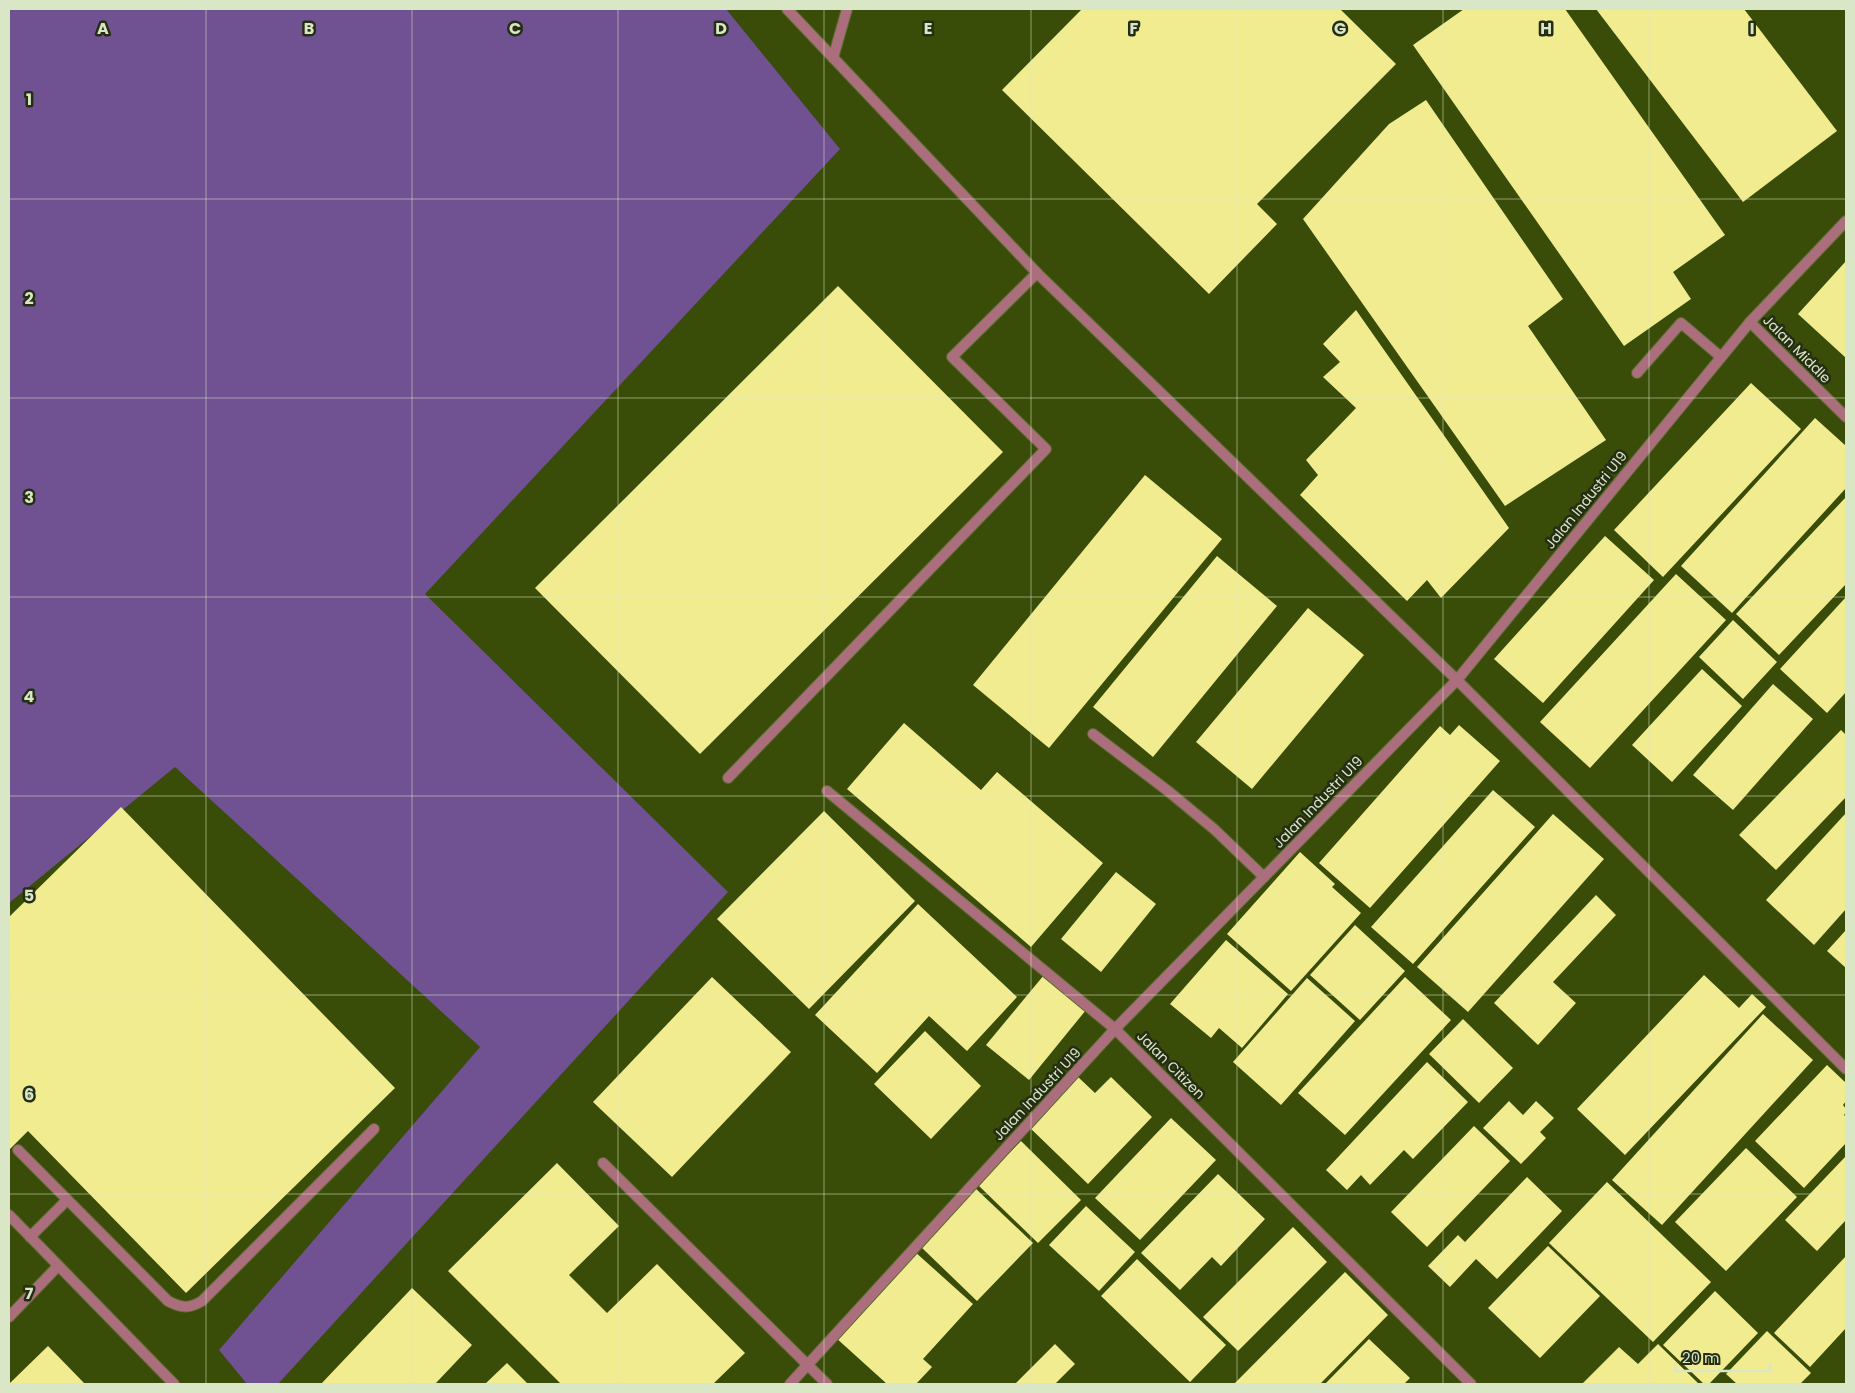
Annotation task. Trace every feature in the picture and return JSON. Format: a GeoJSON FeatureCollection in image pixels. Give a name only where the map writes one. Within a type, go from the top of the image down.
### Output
{"type":"FeatureCollection","features":[{"type":"Feature","properties":{"kind":"street"},"geometry":{"type":"LineString","coordinates":[[787,9],[1037,273],[1457,680],[1846,1068]]}},
{"type":"Feature","properties":{"kind":"street"},"geometry":{"type":"LineString","coordinates":[[833,58],[847,9]]}},
{"type":"Feature","properties":{"kind":"street","name":"Jalan Industri U19"},"geometry":{"type":"LineString","coordinates":[[790,1384],[1115,1028],[1457,680],[1750,322],[1846,221]]}},
{"type":"Feature","properties":{"kind":"street"},"geometry":{"type":"LineString","coordinates":[[728,778],[1046,449],[952,356],[1037,273]]}},
{"type":"Feature","properties":{"kind":"street","name":"Jalan Middle"},"geometry":{"type":"LineString","coordinates":[[1750,322],[1846,417]]}},
{"type":"Feature","properties":{"kind":"street"},"geometry":{"type":"LineString","coordinates":[[1638,373],[1681,323],[1721,357]]}},
{"type":"Feature","properties":{"kind":"street"},"geometry":{"type":"LineString","coordinates":[[1093,734],[1214,829],[1264,877]]}},
{"type":"Feature","properties":{"kind":"street","name":"Jalan Citizen"},"geometry":{"type":"LineString","coordinates":[[827,791],[1115,1028],[1471,1384]]}},
{"type":"Feature","properties":{"kind":"street"},"geometry":{"type":"LineString","coordinates":[[18,1150],[168,1301],[176,1306],[185,1308],[194,1306],[202,1301],[374,1129]]}},
{"type":"Feature","properties":{"kind":"street"},"geometry":{"type":"LineString","coordinates":[[603,1164],[827,1384]]}},
{"type":"Feature","properties":{"kind":"street"},"geometry":{"type":"LineString","coordinates":[[30,1237],[67,1200]]}},
{"type":"Feature","properties":{"kind":"street"},"geometry":{"type":"LineString","coordinates":[[9,1215],[174,1384]]}},
{"type":"Feature","properties":{"kind":"street"},"geometry":{"type":"LineString","coordinates":[[9,1317],[58,1266]]}},
{"type":"Feature","properties":{"kind":"shaded area"},"geometry":{"type":"Polygon","coordinates":[[[9,9],[726,9],[840,149],[425,594],[728,892],[278,1384],[247,1384],[219,1350],[480,1047],[175,767],[9,903],[9,9]]]}},
{"type":"Feature","properties":{"kind":"building"},"geometry":{"type":"Polygon","coordinates":[[[1082,9],[1340,9],[1396,64],[1257,204],[1277,224],[1209,294],[1002,90],[1082,9]]]}},
{"type":"Feature","properties":{"kind":"building"},"geometry":{"type":"Polygon","coordinates":[[[1464,9],[1565,9],[1725,235],[1673,272],[1691,299],[1624,346],[1413,45],[1464,9]]]}},
{"type":"Feature","properties":{"kind":"building"},"geometry":{"type":"Polygon","coordinates":[[[1596,9],[1744,9],[1837,131],[1743,202],[1596,9]]]}},
{"type":"Feature","properties":{"kind":"building"},"geometry":{"type":"Polygon","coordinates":[[[1426,100],[1563,299],[1528,326],[1606,440],[1505,506],[1303,219],[1389,124],[1426,100]]]}},
{"type":"Feature","properties":{"kind":"building"},"geometry":{"type":"Polygon","coordinates":[[[1846,261],[1846,358],[1798,314],[1846,261]]]}},
{"type":"Feature","properties":{"kind":"building"},"geometry":{"type":"Polygon","coordinates":[[[838,286],[1003,452],[700,754],[535,588],[838,286]]]}},
{"type":"Feature","properties":{"kind":"building"},"geometry":{"type":"Polygon","coordinates":[[[1356,310],[1509,528],[1441,598],[1427,580],[1407,601],[1300,495],[1318,475],[1306,460],[1356,408],[1323,377],[1340,362],[1323,344],[1356,310]]]}},
{"type":"Feature","properties":{"kind":"building"},"geometry":{"type":"Polygon","coordinates":[[[1751,383],[1801,429],[1663,577],[1614,530],[1751,383]]]}},
{"type":"Feature","properties":{"kind":"building"},"geometry":{"type":"Polygon","coordinates":[[[1815,418],[1846,446],[1846,488],[1732,613],[1681,566],[1815,418]]]}},
{"type":"Feature","properties":{"kind":"building"},"geometry":{"type":"Polygon","coordinates":[[[1145,475],[1222,539],[1049,748],[973,685],[1145,475]]]}},
{"type":"Feature","properties":{"kind":"building"},"geometry":{"type":"Polygon","coordinates":[[[1846,497],[1846,584],[1779,655],[1736,614],[1846,497]]]}},
{"type":"Feature","properties":{"kind":"building"},"geometry":{"type":"Polygon","coordinates":[[[1605,536],[1654,580],[1543,703],[1494,659],[1605,536]]]}},
{"type":"Feature","properties":{"kind":"building"},"geometry":{"type":"Polygon","coordinates":[[[1217,556],[1277,606],[1153,757],[1093,707],[1217,556]]]}},
{"type":"Feature","properties":{"kind":"building"},"geometry":{"type":"Polygon","coordinates":[[[1676,574],[1726,620],[1590,768],[1540,722],[1676,574]]]}},
{"type":"Feature","properties":{"kind":"building"},"geometry":{"type":"Polygon","coordinates":[[[1846,597],[1846,692],[1827,713],[1780,669],[1846,597]]]}},
{"type":"Feature","properties":{"kind":"building"},"geometry":{"type":"Polygon","coordinates":[[[1308,608],[1364,655],[1252,789],[1196,742],[1308,608]]]}},
{"type":"Feature","properties":{"kind":"building"},"geometry":{"type":"Polygon","coordinates":[[[1733,620],[1777,662],[1743,699],[1699,657],[1733,620]]]}},
{"type":"Feature","properties":{"kind":"building"},"geometry":{"type":"Polygon","coordinates":[[[1702,669],[1742,706],[1672,782],[1632,745],[1702,669]]]}},
{"type":"Feature","properties":{"kind":"building"},"geometry":{"type":"Polygon","coordinates":[[[1773,684],[1813,719],[1733,810],[1693,775],[1773,684]]]}},
{"type":"Feature","properties":{"kind":"building"},"geometry":{"type":"Polygon","coordinates":[[[904,723],[981,790],[997,772],[1103,863],[1031,947],[847,789],[904,723]]]}},
{"type":"Feature","properties":{"kind":"building"},"geometry":{"type":"Polygon","coordinates":[[[1459,725],[1500,761],[1370,908],[1319,863],[1440,726],[1450,735],[1459,725]]]}},
{"type":"Feature","properties":{"kind":"building"},"geometry":{"type":"Polygon","coordinates":[[[1841,730],[1846,735],[1846,797],[1776,870],[1739,835],[1841,730]]]}},
{"type":"Feature","properties":{"kind":"building"},"geometry":{"type":"Polygon","coordinates":[[[1493,790],[1535,827],[1413,964],[1371,927],[1493,790]]]}},
{"type":"Feature","properties":{"kind":"building"},"geometry":{"type":"Polygon","coordinates":[[[121,807],[395,1088],[186,1293],[28,1131],[9,1150],[9,917],[121,807]]]}},
{"type":"Feature","properties":{"kind":"building"},"geometry":{"type":"Polygon","coordinates":[[[824,811],[915,901],[809,1009],[717,919],[824,811]]]}},
{"type":"Feature","properties":{"kind":"building"},"geometry":{"type":"Polygon","coordinates":[[[1846,813],[1846,909],[1814,945],[1766,900],[1846,813]]]}},
{"type":"Feature","properties":{"kind":"building"},"geometry":{"type":"Polygon","coordinates":[[[1553,814],[1604,859],[1468,1012],[1417,967],[1553,814]]]}},
{"type":"Feature","properties":{"kind":"building"},"geometry":{"type":"Polygon","coordinates":[[[1300,852],[1335,884],[1332,887],[1361,913],[1291,991],[1227,934],[1300,852]]]}},
{"type":"Feature","properties":{"kind":"building"},"geometry":{"type":"Polygon","coordinates":[[[1116,872],[1156,904],[1101,972],[1061,939],[1116,872]]]}},
{"type":"Feature","properties":{"kind":"building"},"geometry":{"type":"Polygon","coordinates":[[[1596,895],[1616,915],[1553,982],[1576,1003],[1538,1045],[1494,1003],[1596,895]]]}},
{"type":"Feature","properties":{"kind":"building"},"geometry":{"type":"Polygon","coordinates":[[[918,904],[1017,997],[967,1051],[929,1016],[877,1073],[815,1015],[918,904]]]}},
{"type":"Feature","properties":{"kind":"building"},"geometry":{"type":"Polygon","coordinates":[[[1355,925],[1405,971],[1360,1020],[1310,975],[1355,925]]]}},
{"type":"Feature","properties":{"kind":"building"},"geometry":{"type":"Polygon","coordinates":[[[1846,930],[1846,968],[1827,951],[1846,930]]]}},
{"type":"Feature","properties":{"kind":"building"},"geometry":{"type":"Polygon","coordinates":[[[1226,940],[1288,994],[1242,1048],[1219,1028],[1211,1038],[1170,1004],[1226,940]]]}},
{"type":"Feature","properties":{"kind":"building"},"geometry":{"type":"Polygon","coordinates":[[[1044,975],[1086,1010],[1029,1080],[986,1045],[1044,975]]]}},
{"type":"Feature","properties":{"kind":"building"},"geometry":{"type":"Polygon","coordinates":[[[1704,975],[1739,1008],[1752,994],[1766,1007],[1625,1155],[1577,1109],[1704,975]]]}},
{"type":"Feature","properties":{"kind":"building"},"geometry":{"type":"Polygon","coordinates":[[[712,977],[791,1052],[672,1177],[593,1102],[712,977]]]}},
{"type":"Feature","properties":{"kind":"building"},"geometry":{"type":"Polygon","coordinates":[[[1405,977],[1451,1020],[1345,1135],[1298,1093],[1405,977]]]}},
{"type":"Feature","properties":{"kind":"building"},"geometry":{"type":"Polygon","coordinates":[[[1307,978],[1355,1021],[1281,1105],[1233,1062],[1307,978]]]}},
{"type":"Feature","properties":{"kind":"building"},"geometry":{"type":"Polygon","coordinates":[[[1763,1014],[1813,1060],[1662,1225],[1612,1180],[1763,1014]]]}},
{"type":"Feature","properties":{"kind":"building"},"geometry":{"type":"Polygon","coordinates":[[[1463,1019],[1513,1068],[1479,1103],[1429,1054],[1463,1019]]]}},
{"type":"Feature","properties":{"kind":"building"},"geometry":{"type":"Polygon","coordinates":[[[925,1031],[981,1086],[931,1139],[874,1084],[925,1031]]]}},
{"type":"Feature","properties":{"kind":"building"},"geometry":{"type":"Polygon","coordinates":[[[1427,1062],[1468,1102],[1413,1159],[1404,1150],[1370,1185],[1361,1175],[1347,1190],[1326,1170],[1427,1062]]]}},
{"type":"Feature","properties":{"kind":"building"},"geometry":{"type":"Polygon","coordinates":[[[1827,1065],[1846,1083],[1846,1101],[1843,1105],[1846,1109],[1844,1115],[1846,1117],[1846,1143],[1804,1188],[1755,1141],[1827,1065]]]}},
{"type":"Feature","properties":{"kind":"building"},"geometry":{"type":"Polygon","coordinates":[[[1077,1076],[1095,1093],[1111,1077],[1152,1117],[1088,1184],[1028,1126],[1077,1076]]]}},
{"type":"Feature","properties":{"kind":"building"},"geometry":{"type":"Polygon","coordinates":[[[1509,1101],[1523,1115],[1536,1101],[1554,1118],[1540,1132],[1546,1138],[1521,1164],[1483,1128],[1509,1101]]]}},
{"type":"Feature","properties":{"kind":"building"},"geometry":{"type":"Polygon","coordinates":[[[1171,1118],[1216,1160],[1140,1240],[1095,1198],[1171,1118]]]}},
{"type":"Feature","properties":{"kind":"building"},"geometry":{"type":"Polygon","coordinates":[[[1474,1126],[1510,1161],[1427,1247],[1391,1212],[1474,1126]]]}},
{"type":"Feature","properties":{"kind":"building"},"geometry":{"type":"Polygon","coordinates":[[[1021,1141],[1081,1200],[1038,1243],[978,1185],[1021,1141]]]}},
{"type":"Feature","properties":{"kind":"building"},"geometry":{"type":"Polygon","coordinates":[[[1746,1148],[1797,1197],[1726,1271],[1675,1222],[1746,1148]]]}},
{"type":"Feature","properties":{"kind":"building"},"geometry":{"type":"Polygon","coordinates":[[[1846,1156],[1846,1220],[1817,1251],[1785,1220],[1846,1156]]]}},
{"type":"Feature","properties":{"kind":"building"},"geometry":{"type":"Polygon","coordinates":[[[557,1163],[619,1226],[569,1275],[607,1313],[657,1264],[745,1353],[713,1384],[561,1384],[448,1271],[557,1163]]]}},
{"type":"Feature","properties":{"kind":"building"},"geometry":{"type":"Polygon","coordinates":[[[1218,1174],[1265,1219],[1221,1266],[1212,1257],[1180,1290],[1141,1253],[1218,1174]]]}},
{"type":"Feature","properties":{"kind":"building"},"geometry":{"type":"Polygon","coordinates":[[[1527,1177],[1562,1211],[1497,1279],[1476,1259],[1450,1287],[1428,1266],[1458,1235],[1465,1242],[1527,1177]]]}},
{"type":"Feature","properties":{"kind":"building"},"geometry":{"type":"Polygon","coordinates":[[[1607,1182],[1711,1282],[1653,1342],[1549,1243],[1607,1182]]]}},
{"type":"Feature","properties":{"kind":"building"},"geometry":{"type":"Polygon","coordinates":[[[974,1187],[1033,1243],[977,1301],[919,1245],[974,1187]]]}},
{"type":"Feature","properties":{"kind":"building"},"geometry":{"type":"Polygon","coordinates":[[[1086,1206],[1135,1252],[1099,1291],[1049,1245],[1086,1206]]]}},
{"type":"Feature","properties":{"kind":"building"},"geometry":{"type":"Polygon","coordinates":[[[1293,1227],[1327,1262],[1238,1351],[1203,1317],[1293,1227]]]}},
{"type":"Feature","properties":{"kind":"building"},"geometry":{"type":"Polygon","coordinates":[[[1548,1246],[1600,1296],[1540,1358],[1488,1308],[1548,1246]]]}},
{"type":"Feature","properties":{"kind":"building"},"geometry":{"type":"Polygon","coordinates":[[[914,1251],[973,1304],[923,1359],[932,1367],[916,1384],[887,1384],[835,1337],[914,1251]]]}},
{"type":"Feature","properties":{"kind":"building"},"geometry":{"type":"Polygon","coordinates":[[[1846,1256],[1846,1328],[1810,1367],[1774,1333],[1846,1256]]]}},
{"type":"Feature","properties":{"kind":"building"},"geometry":{"type":"Polygon","coordinates":[[[1137,1259],[1226,1345],[1190,1382],[1101,1296],[1137,1259]]]}},
{"type":"Feature","properties":{"kind":"building"},"geometry":{"type":"Polygon","coordinates":[[[1345,1272],[1388,1315],[1320,1384],[1234,1384],[1345,1272]]]}},
{"type":"Feature","properties":{"kind":"building"},"geometry":{"type":"Polygon","coordinates":[[[412,1288],[472,1345],[435,1384],[321,1384],[412,1288]]]}},
{"type":"Feature","properties":{"kind":"building"},"geometry":{"type":"Polygon","coordinates":[[[1715,1291],[1758,1333],[1709,1384],[1704,1384],[1663,1345],[1715,1291]]]}},
{"type":"Feature","properties":{"kind":"building"},"geometry":{"type":"Polygon","coordinates":[[[1767,1331],[1811,1373],[1800,1384],[1737,1384],[1726,1374],[1767,1331]]]}},
{"type":"Feature","properties":{"kind":"building"},"geometry":{"type":"Polygon","coordinates":[[[1369,1339],[1410,1378],[1404,1384],[1325,1384],[1369,1339]]]}},
{"type":"Feature","properties":{"kind":"building"},"geometry":{"type":"Polygon","coordinates":[[[1055,1344],[1075,1364],[1055,1384],[1015,1384],[1055,1344]]]}},
{"type":"Feature","properties":{"kind":"building"},"geometry":{"type":"Polygon","coordinates":[[[1658,1344],[1699,1384],[1582,1384],[1619,1347],[1638,1364],[1658,1344]]]}},
{"type":"Feature","properties":{"kind":"building"},"geometry":{"type":"Polygon","coordinates":[[[48,1346],[85,1384],[9,1384],[48,1346]]]}},
{"type":"Feature","properties":{"kind":"building"},"geometry":{"type":"Polygon","coordinates":[[[507,1363],[528,1384],[485,1384],[507,1363]]]}}]}
